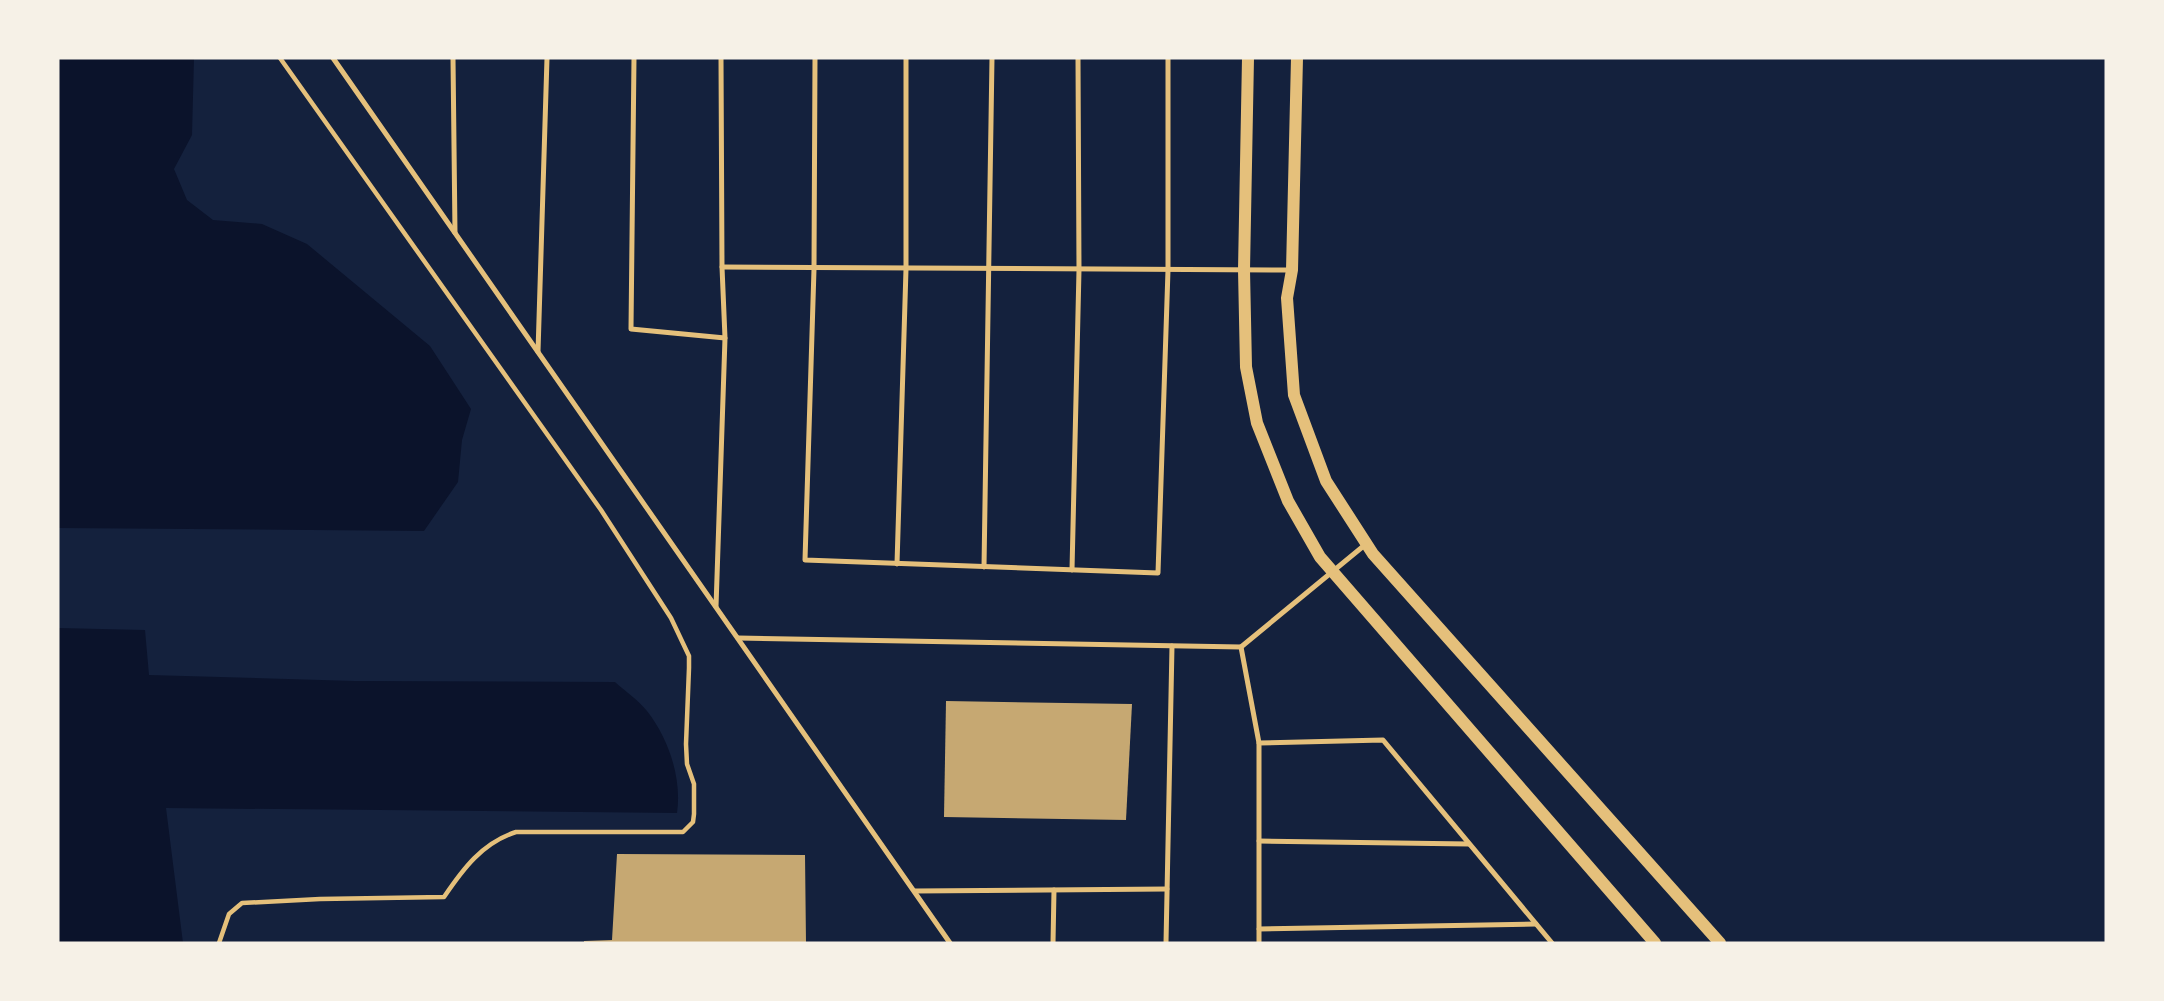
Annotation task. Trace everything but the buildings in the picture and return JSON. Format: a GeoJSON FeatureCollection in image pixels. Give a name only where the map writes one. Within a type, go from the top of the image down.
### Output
{"type":"FeatureCollection","features":[{"type":"Feature","properties":{"kind":"street"},"geometry":{"type":"LineString","coordinates":[[1248,58],[1244,270],[1246,367],[1257,423],[1288,501],[1320,557],[1655,943]]}},
{"type":"Feature","properties":{"kind":"street"},"geometry":{"type":"LineString","coordinates":[[1297,58],[1292,270],[1287,298],[1294,395],[1326,481],[1367,543],[1720,943]]}},
{"type":"Feature","properties":{"kind":"lane"},"geometry":{"type":"LineString","coordinates":[[333,58],[950,943]]}},
{"type":"Feature","properties":{"kind":"lane"},"geometry":{"type":"LineString","coordinates":[[453,58],[456,233]]}},
{"type":"Feature","properties":{"kind":"lane"},"geometry":{"type":"LineString","coordinates":[[538,352],[547,58]]}},
{"type":"Feature","properties":{"kind":"lane"},"geometry":{"type":"LineString","coordinates":[[634,58],[631,330],[725,338]]}},
{"type":"Feature","properties":{"kind":"lane"},"geometry":{"type":"LineString","coordinates":[[716,607],[725,338],[721,58]]}},
{"type":"Feature","properties":{"kind":"lane"},"geometry":{"type":"LineString","coordinates":[[815,58],[814,269],[805,560],[1158,573],[1168,270],[1168,58]]}},
{"type":"Feature","properties":{"kind":"lane"},"geometry":{"type":"LineString","coordinates":[[897,564],[906,269],[906,58]]}},
{"type":"Feature","properties":{"kind":"lane"},"geometry":{"type":"LineString","coordinates":[[984,567],[992,58]]}},
{"type":"Feature","properties":{"kind":"lane"},"geometry":{"type":"LineString","coordinates":[[1072,570],[1079,270],[1078,58]]}},
{"type":"Feature","properties":{"kind":"lane"},"geometry":{"type":"LineString","coordinates":[[722,267],[1292,270]]}},
{"type":"Feature","properties":{"kind":"lane"},"geometry":{"type":"LineString","coordinates":[[738,638],[1241,648],[1367,543]]}},
{"type":"Feature","properties":{"kind":"lane"},"geometry":{"type":"LineString","coordinates":[[1166,943],[1172,646]]}},
{"type":"Feature","properties":{"kind":"lane"},"geometry":{"type":"LineString","coordinates":[[1241,648],[1259,743],[1259,943]]}},
{"type":"Feature","properties":{"kind":"lane"},"geometry":{"type":"LineString","coordinates":[[1259,743],[1383,740],[1552,943]]}},
{"type":"Feature","properties":{"kind":"lane"},"geometry":{"type":"LineString","coordinates":[[1259,841],[1469,844]]}},
{"type":"Feature","properties":{"kind":"lane"},"geometry":{"type":"LineString","coordinates":[[915,891],[1167,889]]}},
{"type":"Feature","properties":{"kind":"lane"},"geometry":{"type":"LineString","coordinates":[[1053,943],[1054,890]]}},
{"type":"Feature","properties":{"kind":"lane"},"geometry":{"type":"LineString","coordinates":[[1259,929],[1536,924]]}},
{"type":"Feature","properties":{"kind":"path"},"geometry":{"type":"LineString","coordinates":[[219,943],[229,914],[242,904],[320,899],[444,897],[461,871],[477,854],[498,838],[516,832],[683,832],[693,822],[694,814],[694,784],[687,764],[686,744],[689,656],[671,618],[601,510],[280,58]]}},
{"type":"Feature","properties":{"kind":"water"},"geometry":{"type":"Polygon","coordinates":[[[58,58],[194,58],[192,135],[174,169],[187,200],[213,220],[262,224],[307,244],[430,346],[471,409],[462,440],[458,482],[424,531],[58,528],[58,58]]]}},
{"type":"Feature","properties":{"kind":"water"},"geometry":{"type":"Polygon","coordinates":[[[58,628],[145,630],[149,675],[355,681],[615,682],[643,707],[662,734],[676,773],[677,813],[166,808],[183,943],[58,943],[58,628]]]}}]}
